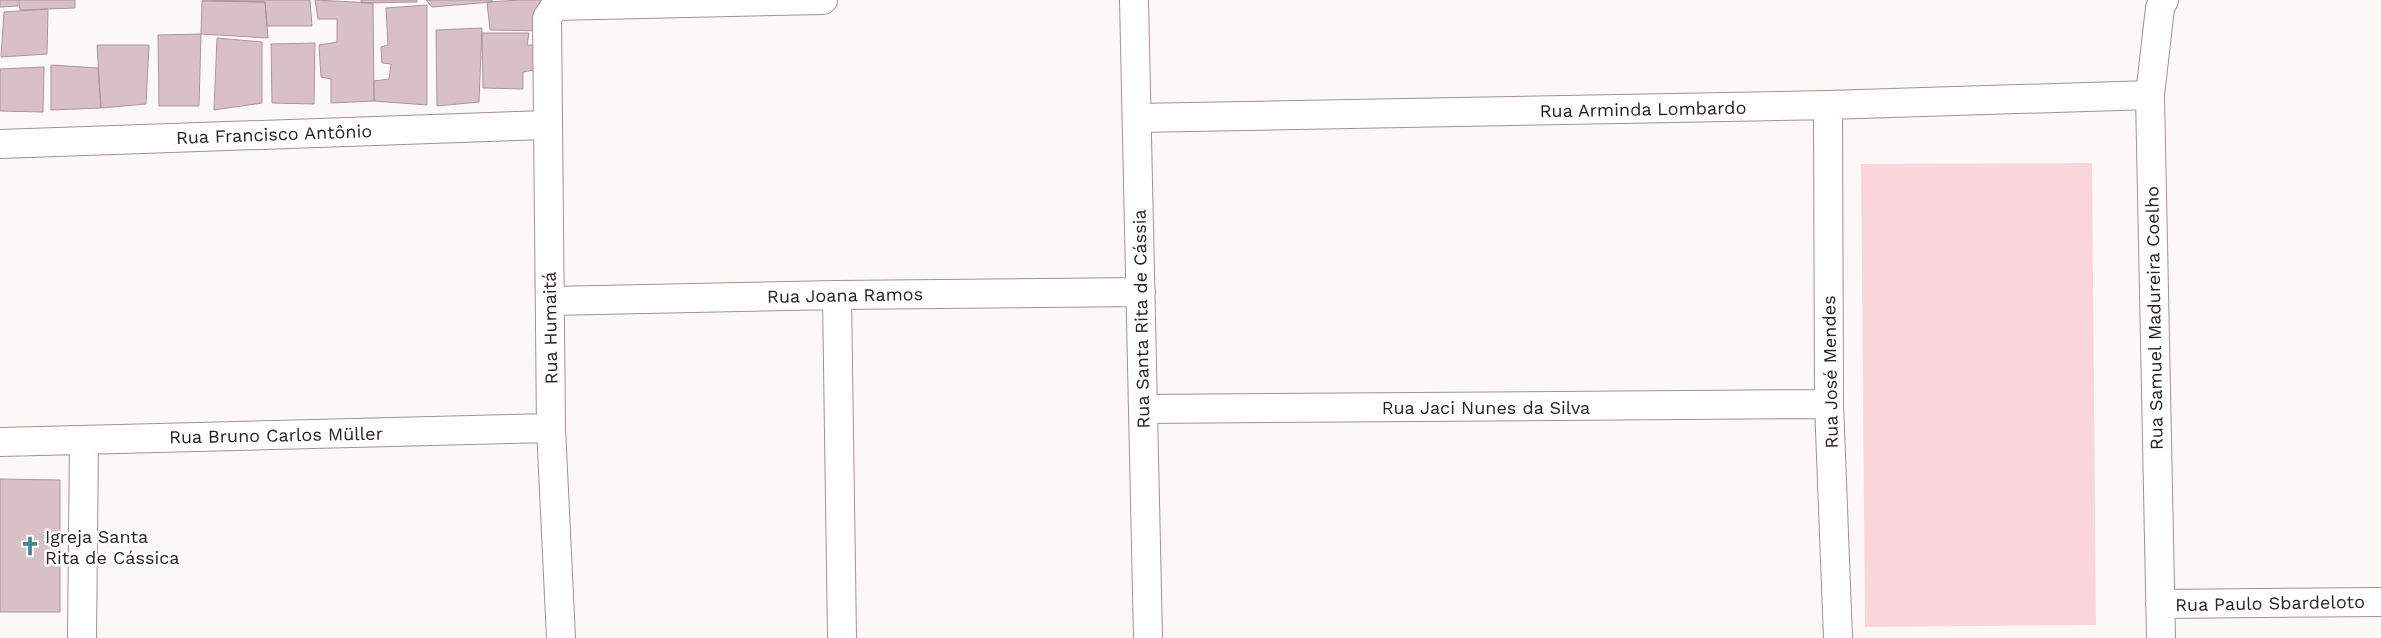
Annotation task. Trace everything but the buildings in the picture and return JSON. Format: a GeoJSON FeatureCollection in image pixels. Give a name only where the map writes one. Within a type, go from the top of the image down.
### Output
{"type":"FeatureCollection","features":[{"type":"Feature","properties":{"kind":"street","name":"Rua Humaitá"},"geometry":{"type":"LineString","coordinates":[[560,638],[551,428],[547,18],[555,6],[823,0]]}},
{"type":"Feature","properties":{"kind":"street","name":"Rua Santa Rita de Cássia"},"geometry":{"type":"LineString","coordinates":[[1134,0],[1148,638]]}},
{"type":"Feature","properties":{"kind":"street","name":"Rua Samuel Madureira Coelho"},"geometry":{"type":"LineString","coordinates":[[2161,638],[2150,95],[2160,8],[2164,0]]}},
{"type":"Feature","properties":{"kind":"street","name":"Rua Arminda Lombardo"},"geometry":{"type":"LineString","coordinates":[[1137,118],[1828,105],[2150,95]]}},
{"type":"Feature","properties":{"kind":"street","name":"Rua José Mendes"},"geometry":{"type":"LineString","coordinates":[[1828,105],[1829,404],[1838,638]]}},
{"type":"Feature","properties":{"kind":"street","name":"Rua Francisco Antônio"},"geometry":{"type":"LineString","coordinates":[[0,144],[547,126]]}},
{"type":"Feature","properties":{"kind":"street","name":"Rua Joana Ramos"},"geometry":{"type":"LineString","coordinates":[[550,301],[837,294],[1141,292]]}},
{"type":"Feature","properties":{"kind":"street"},"geometry":{"type":"LineString","coordinates":[[837,294],[842,638]]}},
{"type":"Feature","properties":{"kind":"street","name":"Rua Jaci Nunes da Silva"},"geometry":{"type":"LineString","coordinates":[[1143,409],[1829,404]]}},
{"type":"Feature","properties":{"kind":"street","name":"Rua Bruno Carlos Müller"},"geometry":{"type":"LineString","coordinates":[[0,442],[551,428]]}},
{"type":"Feature","properties":{"kind":"street"},"geometry":{"type":"LineString","coordinates":[[82,638],[84,440]]}},
{"type":"Feature","properties":{"kind":"street","name":"Rua Paulo Sbardeloto"},"geometry":{"type":"LineString","coordinates":[[2160,604],[2381,602]]}},
{"type":"Feature","properties":{"kind":"shaded area"},"geometry":{"type":"Polygon","coordinates":[[[2092,163],[2096,625],[1865,627],[1861,164],[2092,163]]]}},
{"type":"Feature","properties":{"kind":"place","name":"Igreja Santa Rita de Cássica"},"geometry":{"type":"Point","coordinates":[30,546]}}]}
